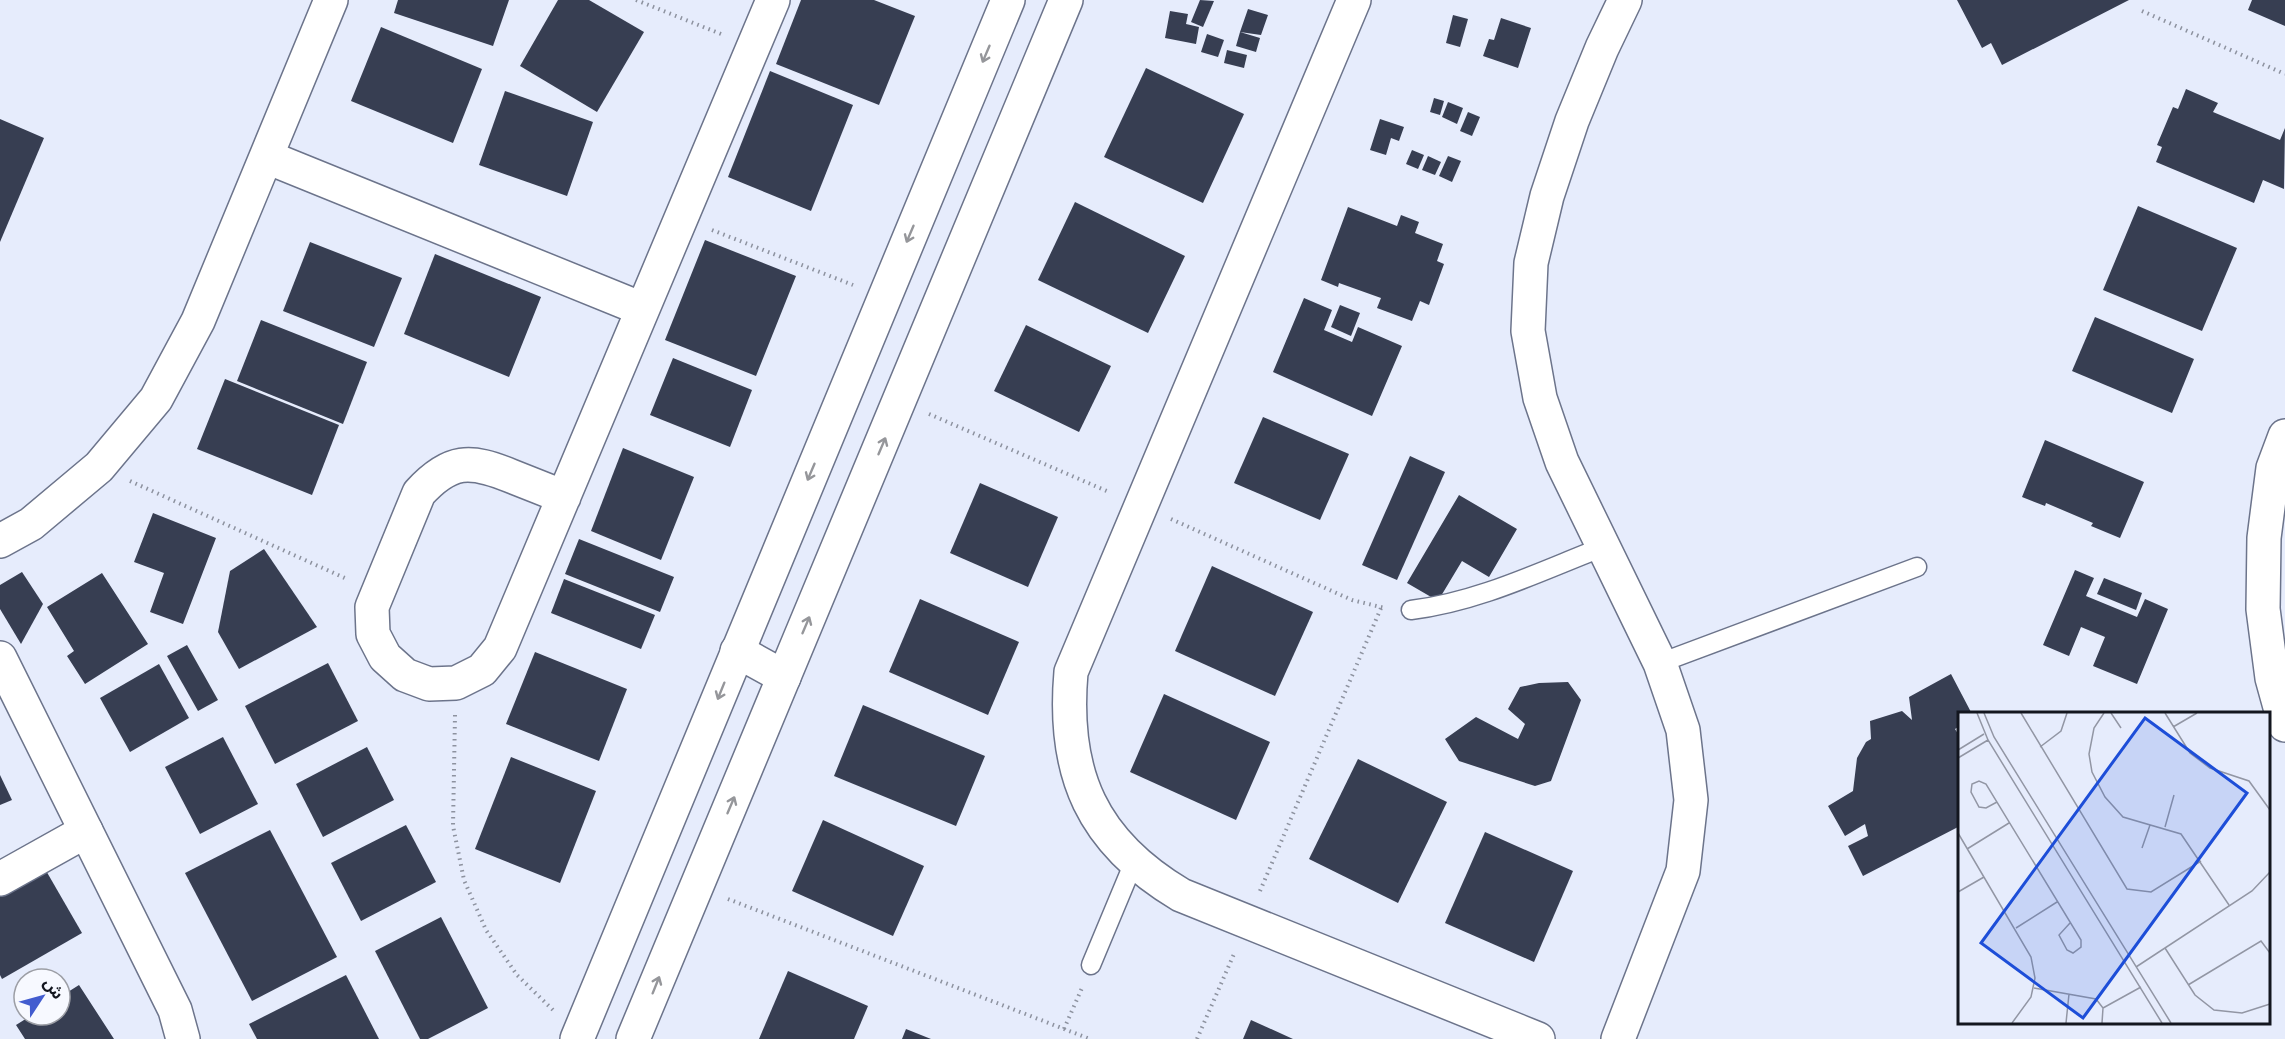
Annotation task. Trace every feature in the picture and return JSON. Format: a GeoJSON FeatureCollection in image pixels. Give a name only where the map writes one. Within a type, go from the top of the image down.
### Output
{"type":"FeatureCollection","features":[{"type":"Feature","properties":{"kind":"street"},"geometry":{"type":"LineString","coordinates":[[0,541],[32,524],[99,467],[156,399],[193,331],[331,0]]}},
{"type":"Feature","properties":{"kind":"street"},"geometry":{"type":"LineString","coordinates":[[564,498],[486,466],[466,464],[448,469],[432,479],[419,493],[372,607],[373,634],[385,657],[405,675],[429,684],[456,683],[482,670],[500,648],[564,498],[642,309],[773,0]]}},
{"type":"Feature","properties":{"kind":"street"},"geometry":{"type":"LineString","coordinates":[[580,1033],[1008,0]]}},
{"type":"Feature","properties":{"kind":"street"},"geometry":{"type":"LineString","coordinates":[[633,1039],[1066,0]]}},
{"type":"Feature","properties":{"kind":"street"},"geometry":{"type":"LineString","coordinates":[[1354,0],[1071,672],[1068,706],[1070,741],[1078,775],[1092,807],[1111,837],[1134,862],[1156,880],[1181,895],[1538,1039]]}},
{"type":"Feature","properties":{"kind":"street"},"geometry":{"type":"LineString","coordinates":[[1618,1039],[1683,871],[1691,800],[1683,730],[1660,663],[1562,462],[1540,399],[1528,331],[1531,262],[1547,196],[1564,142],[1602,48],[1625,0]]}},
{"type":"Feature","properties":{"kind":"street"},"geometry":{"type":"LineString","coordinates":[[267,157],[642,309]]}},
{"type":"Feature","properties":{"kind":"street"},"geometry":{"type":"LineString","coordinates":[[2285,436],[2273,468],[2264,538],[2263,609],[2272,678],[2285,725]]}},
{"type":"Feature","properties":{"kind":"street"},"geometry":{"type":"LineString","coordinates":[[737,651],[784,677]]}},
{"type":"Feature","properties":{"kind":"street"},"geometry":{"type":"LineString","coordinates":[[0,658],[175,1010],[183,1039]]}},
{"type":"Feature","properties":{"kind":"street"},"geometry":{"type":"LineString","coordinates":[[0,879],[86,831]]}},
{"type":"Feature","properties":{"kind":"lane"},"geometry":{"type":"LineString","coordinates":[[1412,610],[1442,607],[1471,598],[1603,547]]}},
{"type":"Feature","properties":{"kind":"lane"},"geometry":{"type":"LineString","coordinates":[[1660,663],[1917,567]]}},
{"type":"Feature","properties":{"kind":"lane"},"geometry":{"type":"LineString","coordinates":[[1091,965],[1134,862]]}},
{"type":"Feature","properties":{"kind":"path"},"geometry":{"type":"LineString","coordinates":[[636,0],[753,47]]}},
{"type":"Feature","properties":{"kind":"path"},"geometry":{"type":"LineString","coordinates":[[2142,10],[2285,74]]}},
{"type":"Feature","properties":{"kind":"path"},"geometry":{"type":"LineString","coordinates":[[681,217],[884,297]]}},
{"type":"Feature","properties":{"kind":"path"},"geometry":{"type":"LineString","coordinates":[[99,467],[378,592]]}},
{"type":"Feature","properties":{"kind":"path"},"geometry":{"type":"LineString","coordinates":[[1197,1039],[1381,608]]}},
{"type":"Feature","properties":{"kind":"path"},"geometry":{"type":"LineString","coordinates":[[456,683],[453,826],[464,880],[486,930],[517,975],[580,1033]]}},
{"type":"Feature","properties":{"kind":"path"},"geometry":{"type":"LineString","coordinates":[[696,887],[1090,1039]]}},
{"type":"Feature","properties":{"kind":"path"},"geometry":{"type":"LineString","coordinates":[[1064,1029],[1091,965]]}},
{"type":"Feature","properties":{"kind":"building"},"geometry":{"type":"Polygon","coordinates":[[[398,0],[509,0],[493,46],[394,13],[398,0]]]}},
{"type":"Feature","properties":{"kind":"building"},"geometry":{"type":"Polygon","coordinates":[[[558,0],[589,0],[644,32],[597,112],[520,66],[558,0]]]}},
{"type":"Feature","properties":{"kind":"building"},"geometry":{"type":"Polygon","coordinates":[[[801,0],[874,0],[915,16],[879,105],[776,64],[801,0]]]}},
{"type":"Feature","properties":{"kind":"building"},"geometry":{"type":"Polygon","coordinates":[[[1200,0],[1214,1],[1203,27],[1191,22],[1200,0]]]}},
{"type":"Feature","properties":{"kind":"building"},"geometry":{"type":"Polygon","coordinates":[[[1957,0],[2129,0],[2002,65],[1991,43],[1982,48],[1957,0]]]}},
{"type":"Feature","properties":{"kind":"building"},"geometry":{"type":"Polygon","coordinates":[[[2252,0],[2285,0],[2285,26],[2248,10],[2252,0]]]}},
{"type":"Feature","properties":{"kind":"building"},"geometry":{"type":"Polygon","coordinates":[[[1248,9],[1268,15],[1261,35],[1240,32],[1248,9]]]}},
{"type":"Feature","properties":{"kind":"building"},"geometry":{"type":"Polygon","coordinates":[[[1170,11],[1188,14],[1186,24],[1199,27],[1196,44],[1165,38],[1170,11]]]}},
{"type":"Feature","properties":{"kind":"building"},"geometry":{"type":"Polygon","coordinates":[[[1453,15],[1468,19],[1460,47],[1446,43],[1453,15]]]}},
{"type":"Feature","properties":{"kind":"building"},"geometry":{"type":"Polygon","coordinates":[[[1501,18],[1531,28],[1518,68],[1483,56],[1489,39],[1494,40],[1501,18]]]}},
{"type":"Feature","properties":{"kind":"building"},"geometry":{"type":"Polygon","coordinates":[[[381,27],[482,69],[453,143],[351,101],[381,27]]]}},
{"type":"Feature","properties":{"kind":"building"},"geometry":{"type":"Polygon","coordinates":[[[1240,32],[1260,38],[1256,52],[1236,46],[1240,32]]]}},
{"type":"Feature","properties":{"kind":"building"},"geometry":{"type":"Polygon","coordinates":[[[1207,34],[1224,40],[1218,57],[1201,52],[1207,34]]]}},
{"type":"Feature","properties":{"kind":"building"},"geometry":{"type":"Polygon","coordinates":[[[1227,50],[1247,55],[1244,68],[1224,63],[1227,50]]]}},
{"type":"Feature","properties":{"kind":"building"},"geometry":{"type":"Polygon","coordinates":[[[1146,68],[1244,114],[1203,203],[1104,157],[1146,68]]]}},
{"type":"Feature","properties":{"kind":"building"},"geometry":{"type":"Polygon","coordinates":[[[770,71],[853,105],[811,211],[728,177],[770,71]]]}},
{"type":"Feature","properties":{"kind":"building"},"geometry":{"type":"Polygon","coordinates":[[[2186,89],[2218,103],[2213,112],[2280,140],[2285,128],[2284,189],[2263,180],[2254,203],[2156,162],[2162,147],[2157,145],[2173,107],[2178,109],[2186,89]]]}},
{"type":"Feature","properties":{"kind":"building"},"geometry":{"type":"Polygon","coordinates":[[[505,91],[593,122],[567,196],[479,165],[505,91]]]}},
{"type":"Feature","properties":{"kind":"building"},"geometry":{"type":"Polygon","coordinates":[[[1434,98],[1444,101],[1440,115],[1430,112],[1434,98]]]}},
{"type":"Feature","properties":{"kind":"building"},"geometry":{"type":"Polygon","coordinates":[[[1448,102],[1463,108],[1457,124],[1442,117],[1448,102]]]}},
{"type":"Feature","properties":{"kind":"building"},"geometry":{"type":"Polygon","coordinates":[[[1468,112],[1480,117],[1472,136],[1460,131],[1468,112]]]}},
{"type":"Feature","properties":{"kind":"building"},"geometry":{"type":"Polygon","coordinates":[[[0,119],[44,138],[0,242],[0,119]]]}},
{"type":"Feature","properties":{"kind":"building"},"geometry":{"type":"Polygon","coordinates":[[[1380,119],[1404,127],[1399,141],[1391,138],[1386,155],[1370,150],[1380,119]]]}},
{"type":"Feature","properties":{"kind":"building"},"geometry":{"type":"Polygon","coordinates":[[[1412,150],[1424,155],[1418,169],[1406,164],[1412,150]]]}},
{"type":"Feature","properties":{"kind":"building"},"geometry":{"type":"Polygon","coordinates":[[[1428,156],[1441,162],[1435,175],[1422,170],[1428,156]]]}},
{"type":"Feature","properties":{"kind":"building"},"geometry":{"type":"Polygon","coordinates":[[[1448,156],[1461,161],[1452,182],[1439,176],[1448,156]]]}},
{"type":"Feature","properties":{"kind":"building"},"geometry":{"type":"Polygon","coordinates":[[[1075,202],[1185,256],[1148,333],[1038,280],[1075,202]]]}},
{"type":"Feature","properties":{"kind":"building"},"geometry":{"type":"Polygon","coordinates":[[[2138,206],[2237,248],[2202,331],[2103,290],[2138,206]]]}},
{"type":"Feature","properties":{"kind":"building"},"geometry":{"type":"Polygon","coordinates":[[[1348,207],[1397,226],[1401,215],[1419,222],[1415,233],[1443,244],[1437,261],[1444,264],[1429,305],[1420,301],[1412,321],[1377,308],[1381,298],[1339,283],[1338,287],[1321,280],[1348,207]]]}},
{"type":"Feature","properties":{"kind":"building"},"geometry":{"type":"Polygon","coordinates":[[[705,240],[796,276],[756,376],[665,340],[705,240]]]}},
{"type":"Feature","properties":{"kind":"building"},"geometry":{"type":"Polygon","coordinates":[[[310,242],[402,278],[374,347],[283,311],[310,242]]]}},
{"type":"Feature","properties":{"kind":"building"},"geometry":{"type":"Polygon","coordinates":[[[435,254],[541,297],[509,377],[404,334],[435,254]]]}},
{"type":"Feature","properties":{"kind":"building"},"geometry":{"type":"Polygon","coordinates":[[[1304,298],[1332,310],[1324,330],[1352,342],[1358,327],[1402,346],[1372,416],[1273,372],[1304,298]]]}},
{"type":"Feature","properties":{"kind":"building"},"geometry":{"type":"Polygon","coordinates":[[[1340,305],[1360,313],[1351,336],[1331,327],[1340,305]]]}},
{"type":"Feature","properties":{"kind":"building"},"geometry":{"type":"Polygon","coordinates":[[[2095,317],[2194,359],[2172,413],[2072,371],[2095,317]]]}},
{"type":"Feature","properties":{"kind":"building"},"geometry":{"type":"Polygon","coordinates":[[[261,320],[367,362],[343,424],[237,381],[261,320]]]}},
{"type":"Feature","properties":{"kind":"building"},"geometry":{"type":"Polygon","coordinates":[[[1026,325],[1111,366],[1079,432],[994,391],[1026,325]]]}},
{"type":"Feature","properties":{"kind":"building"},"geometry":{"type":"Polygon","coordinates":[[[673,358],[752,390],[730,447],[650,415],[673,358]]]}},
{"type":"Feature","properties":{"kind":"building"},"geometry":{"type":"Polygon","coordinates":[[[225,379],[339,425],[312,495],[197,449],[225,379]]]}},
{"type":"Feature","properties":{"kind":"building"},"geometry":{"type":"Polygon","coordinates":[[[1263,417],[1349,454],[1320,520],[1234,483],[1263,417]]]}},
{"type":"Feature","properties":{"kind":"building"},"geometry":{"type":"Polygon","coordinates":[[[2045,440],[2144,482],[2120,538],[2091,526],[2093,523],[2046,503],[2045,506],[2022,497],[2045,440]]]}},
{"type":"Feature","properties":{"kind":"building"},"geometry":{"type":"Polygon","coordinates":[[[623,448],[694,477],[661,560],[591,531],[623,448]]]}},
{"type":"Feature","properties":{"kind":"building"},"geometry":{"type":"Polygon","coordinates":[[[1410,456],[1445,472],[1397,580],[1362,565],[1410,456]]]}},
{"type":"Feature","properties":{"kind":"building"},"geometry":{"type":"Polygon","coordinates":[[[980,483],[1058,517],[1028,587],[950,553],[980,483]]]}},
{"type":"Feature","properties":{"kind":"building"},"geometry":{"type":"Polygon","coordinates":[[[1459,495],[1517,529],[1489,577],[1462,561],[1438,601],[1407,583],[1459,495]]]}},
{"type":"Feature","properties":{"kind":"building"},"geometry":{"type":"Polygon","coordinates":[[[153,513],[216,538],[183,624],[150,612],[164,573],[134,562],[153,513]]]}},
{"type":"Feature","properties":{"kind":"building"},"geometry":{"type":"Polygon","coordinates":[[[579,539],[674,577],[660,612],[565,574],[579,539]]]}},
{"type":"Feature","properties":{"kind":"building"},"geometry":{"type":"Polygon","coordinates":[[[264,549],[317,627],[239,669],[218,632],[230,571],[264,549]]]}},
{"type":"Feature","properties":{"kind":"building"},"geometry":{"type":"Polygon","coordinates":[[[1212,566],[1313,612],[1275,696],[1175,651],[1212,566]]]}},
{"type":"Feature","properties":{"kind":"building"},"geometry":{"type":"Polygon","coordinates":[[[2075,570],[2094,578],[2086,596],[2137,617],[2145,599],[2168,609],[2137,684],[2093,666],[2105,637],[2081,627],[2069,656],[2043,645],[2075,570]]]}},
{"type":"Feature","properties":{"kind":"building"},"geometry":{"type":"Polygon","coordinates":[[[22,572],[43,604],[21,644],[0,609],[0,585],[22,572]]]}},
{"type":"Feature","properties":{"kind":"building"},"geometry":{"type":"Polygon","coordinates":[[[102,573],[148,644],[85,684],[67,656],[74,651],[47,607],[102,573]]]}},
{"type":"Feature","properties":{"kind":"building"},"geometry":{"type":"Polygon","coordinates":[[[2104,578],[2142,593],[2136,610],[2097,594],[2104,578]]]}},
{"type":"Feature","properties":{"kind":"building"},"geometry":{"type":"Polygon","coordinates":[[[564,579],[655,615],[641,649],[551,613],[564,579]]]}},
{"type":"Feature","properties":{"kind":"building"},"geometry":{"type":"Polygon","coordinates":[[[920,599],[1019,642],[988,715],[889,672],[920,599]]]}},
{"type":"Feature","properties":{"kind":"building"},"geometry":{"type":"Polygon","coordinates":[[[187,645],[218,700],[198,711],[167,656],[187,645]]]}},
{"type":"Feature","properties":{"kind":"building"},"geometry":{"type":"Polygon","coordinates":[[[535,652],[627,689],[599,761],[506,724],[535,652]]]}},
{"type":"Feature","properties":{"kind":"building"},"geometry":{"type":"Polygon","coordinates":[[[328,663],[358,721],[275,764],[245,706],[328,663]]]}},
{"type":"Feature","properties":{"kind":"building"},"geometry":{"type":"Polygon","coordinates":[[[159,664],[189,718],[130,752],[100,698],[159,664]]]}},
{"type":"Feature","properties":{"kind":"building"},"geometry":{"type":"Polygon","coordinates":[[[1951,674],[1971,712],[1958,712],[1958,727],[1955,729],[1958,734],[1958,827],[1863,876],[1848,846],[1868,836],[1865,824],[1845,836],[1828,806],[1853,791],[1857,758],[1866,742],[1871,739],[1870,721],[1902,711],[1912,720],[1909,697],[1951,674]]]}},
{"type":"Feature","properties":{"kind":"building"},"geometry":{"type":"Polygon","coordinates":[[[1568,682],[1581,700],[1551,781],[1535,786],[1459,761],[1445,739],[1476,717],[1518,739],[1525,724],[1508,709],[1520,687],[1539,683],[1568,682]]]}},
{"type":"Feature","properties":{"kind":"building"},"geometry":{"type":"Polygon","coordinates":[[[1164,694],[1270,742],[1236,820],[1130,772],[1164,694]]]}},
{"type":"Feature","properties":{"kind":"building"},"geometry":{"type":"Polygon","coordinates":[[[863,705],[985,756],[956,826],[834,776],[863,705]]]}},
{"type":"Feature","properties":{"kind":"building"},"geometry":{"type":"Polygon","coordinates":[[[223,737],[258,804],[200,834],[165,767],[223,737]]]}},
{"type":"Feature","properties":{"kind":"building"},"geometry":{"type":"Polygon","coordinates":[[[367,747],[394,800],[323,837],[296,784],[367,747]]]}},
{"type":"Feature","properties":{"kind":"building"},"geometry":{"type":"Polygon","coordinates":[[[511,757],[596,791],[560,883],[475,849],[511,757]]]}},
{"type":"Feature","properties":{"kind":"building"},"geometry":{"type":"Polygon","coordinates":[[[1358,759],[1447,802],[1398,903],[1309,859],[1358,759]]]}},
{"type":"Feature","properties":{"kind":"building"},"geometry":{"type":"Polygon","coordinates":[[[0,775],[12,800],[0,805],[0,775]]]}},
{"type":"Feature","properties":{"kind":"building"},"geometry":{"type":"Polygon","coordinates":[[[823,820],[924,866],[893,936],[792,891],[823,820]]]}},
{"type":"Feature","properties":{"kind":"building"},"geometry":{"type":"Polygon","coordinates":[[[406,825],[436,882],[361,921],[331,863],[406,825]]]}},
{"type":"Feature","properties":{"kind":"building"},"geometry":{"type":"Polygon","coordinates":[[[270,830],[337,957],[252,1001],[185,873],[270,830]]]}},
{"type":"Feature","properties":{"kind":"building"},"geometry":{"type":"Polygon","coordinates":[[[1485,832],[1573,871],[1534,962],[1445,923],[1485,832]]]}},
{"type":"Feature","properties":{"kind":"building"},"geometry":{"type":"Polygon","coordinates":[[[41,862],[82,933],[23,967],[12,967],[12,973],[2,979],[0,975],[0,885],[41,862]]]}},
{"type":"Feature","properties":{"kind":"building"},"geometry":{"type":"Polygon","coordinates":[[[441,917],[488,1008],[428,1039],[420,1039],[375,951],[441,917]]]}},
{"type":"Feature","properties":{"kind":"building"},"geometry":{"type":"Polygon","coordinates":[[[788,971],[868,1006],[854,1039],[759,1039],[788,971]]]}},
{"type":"Feature","properties":{"kind":"building"},"geometry":{"type":"Polygon","coordinates":[[[346,975],[379,1039],[257,1039],[249,1024],[346,975]]]}},
{"type":"Feature","properties":{"kind":"building"},"geometry":{"type":"Polygon","coordinates":[[[79,985],[114,1039],[25,1039],[17,1027],[72,1027],[72,989],[79,985]]]}},
{"type":"Feature","properties":{"kind":"building"},"geometry":{"type":"Polygon","coordinates":[[[1251,1020],[1293,1039],[1243,1039],[1251,1020]]]}},
{"type":"Feature","properties":{"kind":"building"},"geometry":{"type":"Polygon","coordinates":[[[906,1029],[931,1039],[902,1039],[906,1029]]]}}]}
